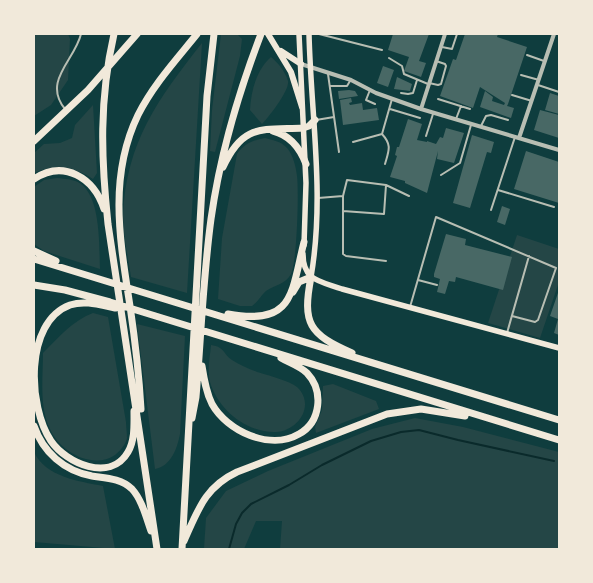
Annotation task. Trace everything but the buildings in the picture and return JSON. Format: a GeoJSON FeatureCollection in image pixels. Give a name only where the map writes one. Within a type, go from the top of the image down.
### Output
{"type":"FeatureCollection","features":[{"type":"Feature","properties":{"kind":"highway"},"geometry":{"type":"LineString","coordinates":[[114,34],[107,67],[102,104],[102,163],[108,224],[157,546]]}},
{"type":"Feature","properties":{"kind":"highway"},"geometry":{"type":"LineString","coordinates":[[34,141],[67,111],[104,73],[137,34]]}},
{"type":"Feature","properties":{"kind":"highway"},"geometry":{"type":"LineString","coordinates":[[146,473],[134,337],[123,263],[118,205],[120,177],[128,143],[147,99],[197,34]]}},
{"type":"Feature","properties":{"kind":"highway"},"geometry":{"type":"LineString","coordinates":[[182,547],[189,434],[192,350],[210,60],[214,34]]}},
{"type":"Feature","properties":{"kind":"highway"},"geometry":{"type":"LineString","coordinates":[[189,434],[196,397],[210,230],[218,180],[235,108],[261,34]]}},
{"type":"Feature","properties":{"kind":"highway"},"geometry":{"type":"LineString","coordinates":[[218,180],[230,152],[237,143],[249,134],[263,130],[303,128],[309,126],[315,120]]}},
{"type":"Feature","properties":{"kind":"highway"},"geometry":{"type":"LineString","coordinates":[[263,130],[279,133],[290,139],[299,149],[306,164]]}},
{"type":"Feature","properties":{"kind":"highway"},"geometry":{"type":"LineString","coordinates":[[34,179],[54,171],[67,172],[80,176],[90,184],[98,195],[108,224]]}},
{"type":"Feature","properties":{"kind":"highway"},"geometry":{"type":"LineString","coordinates":[[293,292],[304,242]]}},
{"type":"Feature","properties":{"kind":"highway"},"geometry":{"type":"LineString","coordinates":[[34,251],[89,276]]}},
{"type":"Feature","properties":{"kind":"highway"},"geometry":{"type":"LineString","coordinates":[[34,258],[559,420]]}},
{"type":"Feature","properties":{"kind":"highway"},"geometry":{"type":"LineString","coordinates":[[200,310],[238,316],[259,317],[276,310],[287,300],[299,282],[311,277]]}},
{"type":"Feature","properties":{"kind":"highway"},"geometry":{"type":"LineString","coordinates":[[311,277],[306,308],[310,321],[316,330],[328,342],[382,366]]}},
{"type":"Feature","properties":{"kind":"highway"},"geometry":{"type":"LineString","coordinates":[[34,285],[80,294],[158,317],[559,440]]}},
{"type":"Feature","properties":{"kind":"highway"},"geometry":{"type":"LineString","coordinates":[[134,389],[133,436],[131,445],[124,457],[113,465],[102,468],[90,467],[73,460],[54,445],[47,434],[40,416],[35,382],[36,354],[40,338],[48,322],[56,314],[69,306],[79,303],[96,304],[158,317]]}},
{"type":"Feature","properties":{"kind":"highway"},"geometry":{"type":"LineString","coordinates":[[200,353],[207,393],[216,410],[224,420],[242,432],[258,438],[279,439],[296,436],[307,428],[316,413],[318,398],[314,384],[308,375],[300,368],[255,347]]}},
{"type":"Feature","properties":{"kind":"highway"},"geometry":{"type":"LineString","coordinates":[[182,547],[201,503],[210,491],[222,480],[237,472],[374,418],[400,411],[422,409],[446,412],[505,424]]}},
{"type":"Feature","properties":{"kind":"highway"},"geometry":{"type":"LineString","coordinates":[[34,426],[50,454],[66,466],[84,474],[117,480],[131,489],[140,502],[157,546]]}},
{"type":"Feature","properties":{"kind":"main road"},"geometry":{"type":"LineString","coordinates":[[268,34],[291,72],[302,107]]}},
{"type":"Feature","properties":{"kind":"main road"},"geometry":{"type":"LineString","coordinates":[[299,34],[306,164],[306,208],[303,264],[305,270],[311,277],[350,292],[559,348]]}},
{"type":"Feature","properties":{"kind":"main road"},"geometry":{"type":"LineString","coordinates":[[309,34],[315,120],[318,198],[316,246],[311,277]]}},
{"type":"Feature","properties":{"kind":"main road"},"geometry":{"type":"LineString","coordinates":[[277,48],[301,64]]}},
{"type":"Feature","properties":{"kind":"street"},"geometry":{"type":"LineString","coordinates":[[421,109],[445,34]]}},
{"type":"Feature","properties":{"kind":"street"},"geometry":{"type":"LineString","coordinates":[[517,137],[532,100],[554,34]]}},
{"type":"Feature","properties":{"kind":"street"},"geometry":{"type":"LineString","coordinates":[[301,64],[351,80],[370,90],[421,109],[559,150]]}},
{"type":"Feature","properties":{"kind":"lane"},"geometry":{"type":"LineString","coordinates":[[67,111],[58,97],[58,80],[63,68],[78,43],[81,34]]}},
{"type":"Feature","properties":{"kind":"lane"},"geometry":{"type":"LineString","coordinates":[[319,34],[382,50]]}},
{"type":"Feature","properties":{"kind":"lane"},"geometry":{"type":"LineString","coordinates":[[441,47],[452,49],[457,34]]}},
{"type":"Feature","properties":{"kind":"lane"},"geometry":{"type":"LineString","coordinates":[[527,55],[545,61]]}},
{"type":"Feature","properties":{"kind":"lane"},"geometry":{"type":"LineString","coordinates":[[389,58],[402,66],[404,74],[429,84],[438,85],[441,84],[446,66],[445,64],[436,61]]}},
{"type":"Feature","properties":{"kind":"lane"},"geometry":{"type":"LineString","coordinates":[[328,73],[339,152]]}},
{"type":"Feature","properties":{"kind":"lane"},"geometry":{"type":"LineString","coordinates":[[521,75],[559,92]]}},
{"type":"Feature","properties":{"kind":"lane"},"geometry":{"type":"LineString","coordinates":[[330,86],[347,86],[351,80]]}},
{"type":"Feature","properties":{"kind":"lane"},"geometry":{"type":"LineString","coordinates":[[401,93],[413,93],[417,80]]}},
{"type":"Feature","properties":{"kind":"lane"},"geometry":{"type":"LineString","coordinates":[[370,90],[366,100],[375,104]]}},
{"type":"Feature","properties":{"kind":"lane"},"geometry":{"type":"LineString","coordinates":[[512,95],[532,100]]}},
{"type":"Feature","properties":{"kind":"lane"},"geometry":{"type":"LineString","coordinates":[[438,98],[470,109]]}},
{"type":"Feature","properties":{"kind":"lane"},"geometry":{"type":"LineString","coordinates":[[382,134],[392,99]]}},
{"type":"Feature","properties":{"kind":"lane"},"geometry":{"type":"LineString","coordinates":[[456,119],[461,106]]}},
{"type":"Feature","properties":{"kind":"lane"},"geometry":{"type":"LineString","coordinates":[[390,109],[420,118]]}},
{"type":"Feature","properties":{"kind":"lane"},"geometry":{"type":"LineString","coordinates":[[426,136],[433,113]]}},
{"type":"Feature","properties":{"kind":"lane"},"geometry":{"type":"LineString","coordinates":[[480,126],[486,116],[490,115],[508,120]]}},
{"type":"Feature","properties":{"kind":"lane"},"geometry":{"type":"LineString","coordinates":[[315,120],[334,117]]}},
{"type":"Feature","properties":{"kind":"lane"},"geometry":{"type":"LineString","coordinates":[[441,174],[460,163],[472,124]]}},
{"type":"Feature","properties":{"kind":"lane"},"geometry":{"type":"LineString","coordinates":[[353,142],[382,134]]}},
{"type":"Feature","properties":{"kind":"lane"},"geometry":{"type":"LineString","coordinates":[[382,134],[388,141],[389,150],[385,164]]}},
{"type":"Feature","properties":{"kind":"lane"},"geometry":{"type":"LineString","coordinates":[[491,210],[517,137]]}},
{"type":"Feature","properties":{"kind":"lane"},"geometry":{"type":"LineString","coordinates":[[386,261],[346,256],[343,254],[343,196],[347,180],[386,185],[410,196]]}},
{"type":"Feature","properties":{"kind":"lane"},"geometry":{"type":"LineString","coordinates":[[343,211],[384,214],[386,185]]}},
{"type":"Feature","properties":{"kind":"lane"},"geometry":{"type":"LineString","coordinates":[[498,190],[554,207]]}},
{"type":"Feature","properties":{"kind":"lane"},"geometry":{"type":"LineString","coordinates":[[318,198],[343,196]]}},
{"type":"Feature","properties":{"kind":"lane"},"geometry":{"type":"LineString","coordinates":[[410,308],[436,217],[555,266],[556,270],[538,320],[535,322],[512,316]]}},
{"type":"Feature","properties":{"kind":"lane"},"geometry":{"type":"LineString","coordinates":[[507,334],[529,256]]}},
{"type":"Feature","properties":{"kind":"lane"},"geometry":{"type":"LineString","coordinates":[[418,280],[437,285]]}},
{"type":"Feature","properties":{"kind":"shaded area"},"geometry":{"type":"Polygon","coordinates":[[[34,34],[68,34],[70,39],[68,80],[51,105],[34,116],[34,34]]]}},
{"type":"Feature","properties":{"kind":"shaded area"},"geometry":{"type":"Polygon","coordinates":[[[221,34],[237,34],[242,39],[240,56],[215,152],[210,151],[212,110],[221,34]]]}},
{"type":"Feature","properties":{"kind":"shaded area"},"geometry":{"type":"Polygon","coordinates":[[[202,43],[187,293],[131,277],[123,216],[125,190],[130,166],[147,123],[158,103],[202,43]]]}},
{"type":"Feature","properties":{"kind":"shaded area"},"geometry":{"type":"Polygon","coordinates":[[[271,57],[279,65],[287,77],[288,85],[278,103],[262,124],[250,110],[255,82],[262,68],[271,57]]]}},
{"type":"Feature","properties":{"kind":"shaded area"},"geometry":{"type":"Polygon","coordinates":[[[93,105],[97,173],[93,179],[78,171],[64,168],[50,168],[34,173],[34,153],[44,144],[60,143],[72,138],[75,125],[93,105]]]}},
{"type":"Feature","properties":{"kind":"shaded area"},"geometry":{"type":"Polygon","coordinates":[[[265,138],[276,141],[285,146],[291,154],[295,165],[298,196],[295,256],[289,278],[266,291],[252,306],[240,306],[218,299],[222,238],[237,154],[249,143],[265,138]]]}},
{"type":"Feature","properties":{"kind":"shaded area"},"geometry":{"type":"Polygon","coordinates":[[[57,178],[78,182],[88,191],[96,211],[98,224],[100,269],[44,251],[34,244],[34,187],[44,180],[57,178]]]}},
{"type":"Feature","properties":{"kind":"shaded area"},"geometry":{"type":"Polygon","coordinates":[[[517,235],[559,249],[559,282],[540,338],[488,323],[517,235]]]}},
{"type":"Feature","properties":{"kind":"shaded area"},"geometry":{"type":"Polygon","coordinates":[[[93,313],[108,317],[126,422],[127,436],[124,445],[115,455],[106,459],[97,460],[78,456],[61,445],[50,429],[44,411],[42,392],[43,353],[72,325],[85,316],[93,313]]]}},
{"type":"Feature","properties":{"kind":"shaded area"},"geometry":{"type":"Polygon","coordinates":[[[137,324],[185,336],[179,440],[169,461],[161,467],[155,469],[137,324]]]}},
{"type":"Feature","properties":{"kind":"shaded area"},"geometry":{"type":"Polygon","coordinates":[[[211,345],[219,347],[229,358],[241,365],[257,372],[284,380],[297,387],[305,401],[305,409],[297,422],[284,431],[265,431],[244,424],[226,410],[219,401],[210,382],[209,368],[211,345]]]}},
{"type":"Feature","properties":{"kind":"shaded area"},"geometry":{"type":"Polygon","coordinates":[[[333,384],[376,401],[379,409],[316,433],[315,427],[322,410],[323,386],[333,384]]]}},
{"type":"Feature","properties":{"kind":"shaded area"},"geometry":{"type":"Polygon","coordinates":[[[415,418],[463,427],[559,452],[559,549],[280,549],[282,521],[256,521],[244,549],[204,549],[206,518],[226,491],[268,471],[372,429],[415,418]]]}},
{"type":"Feature","properties":{"kind":"shaded area"},"geometry":{"type":"Polygon","coordinates":[[[34,452],[46,467],[55,472],[73,480],[103,486],[115,549],[34,542],[34,452]]]}},
{"type":"Feature","properties":{"kind":"waterway"},"geometry":{"type":"LineString","coordinates":[[229,549],[236,524],[242,513],[251,504],[289,485],[322,465],[371,441],[401,432],[419,430],[554,461]]}}]}
